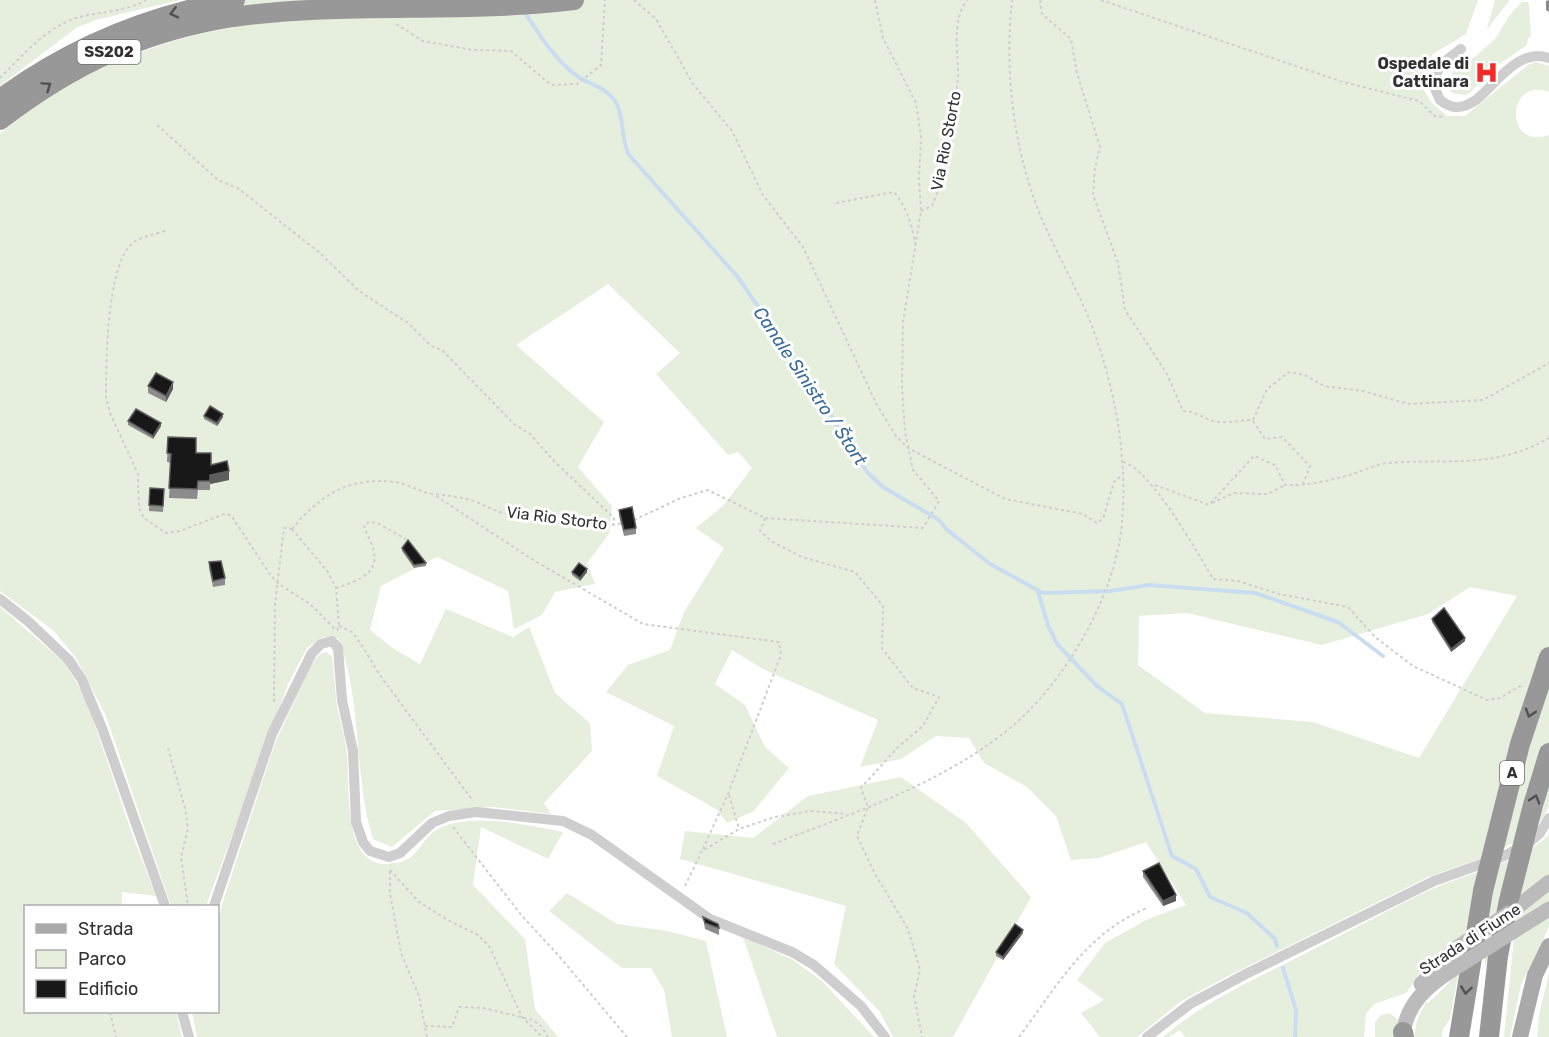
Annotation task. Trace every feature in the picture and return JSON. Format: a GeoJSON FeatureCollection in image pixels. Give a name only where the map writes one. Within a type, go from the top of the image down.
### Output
{"type":"FeatureCollection","features":[{"type":"Feature","properties":{"kind":"highway","name":"SS202"},"geometry":{"type":"LineString","coordinates":[[0,99],[53,63],[106,37],[156,18],[233,6],[307,9],[489,8],[574,0]]}},
{"type":"Feature","properties":{"kind":"highway","name":"SS202"},"geometry":{"type":"LineString","coordinates":[[0,120],[59,78],[115,49],[233,6]]}},
{"type":"Feature","properties":{"kind":"highway","name":"A"},"geometry":{"type":"LineString","coordinates":[[1459,1037],[1483,891],[1514,765],[1549,657]]}},
{"type":"Feature","properties":{"kind":"highway","name":"A"},"geometry":{"type":"LineString","coordinates":[[1489,1037],[1498,956],[1510,896],[1549,753]]}},
{"type":"Feature","properties":{"kind":"main road"},"geometry":{"type":"LineString","coordinates":[[1410,1009],[1421,984],[1455,949],[1515,909],[1549,882]]}},
{"type":"Feature","properties":{"kind":"main road","name":"Strada di Fiume"},"geometry":{"type":"LineString","coordinates":[[1403,1035],[1410,1009],[1434,982],[1549,909]]}},
{"type":"Feature","properties":{"kind":"main road"},"geometry":{"type":"LineString","coordinates":[[1520,1037],[1535,975],[1549,946]]}},
{"type":"Feature","properties":{"kind":"street"},"geometry":{"type":"LineString","coordinates":[[1461,49],[1440,65],[1433,84],[1440,100],[1455,108],[1461,108],[1476,100],[1525,58],[1538,55],[1549,58]]}},
{"type":"Feature","properties":{"kind":"street"},"geometry":{"type":"LineString","coordinates":[[0,599],[29,621],[69,660],[82,680],[165,905]]}},
{"type":"Feature","properties":{"kind":"street"},"geometry":{"type":"LineString","coordinates":[[214,905],[272,735],[312,653],[321,644],[332,641],[338,648],[342,700],[353,751],[356,822],[363,842],[370,851],[389,857],[400,853],[432,823],[449,816],[476,813],[563,820],[592,835],[710,919],[772,943],[814,965],[861,1006],[885,1037]]}},
{"type":"Feature","properties":{"kind":"street"},"geometry":{"type":"LineString","coordinates":[[1147,1037],[1190,1004],[1244,975],[1434,881],[1504,856],[1530,842],[1549,818]]}},
{"type":"Feature","properties":{"kind":"street"},"geometry":{"type":"LineString","coordinates":[[183,1013],[189,1037]]}},
{"type":"Feature","properties":{"kind":"path"},"geometry":{"type":"LineString","coordinates":[[0,78],[56,27],[74,19],[126,8],[146,0]]}},
{"type":"Feature","properties":{"kind":"path"},"geometry":{"type":"LineString","coordinates":[[395,22],[423,41],[473,50],[511,51],[551,85],[577,84],[601,65],[605,0]]}},
{"type":"Feature","properties":{"kind":"path"},"geometry":{"type":"LineString","coordinates":[[634,0],[656,19],[693,84],[732,131],[763,195],[803,247],[878,405],[897,436],[908,448],[1005,499],[1083,514],[1097,523],[1102,519],[1114,482],[1123,474]]}},
{"type":"Feature","properties":{"kind":"path"},"geometry":{"type":"LineString","coordinates":[[875,0],[883,38],[916,103],[921,137],[919,178],[921,211]]}},
{"type":"Feature","properties":{"kind":"path","name":"Via Rio Storto"},"geometry":{"type":"LineString","coordinates":[[274,705],[275,604],[284,528],[292,529],[303,516],[339,488],[354,483],[396,483],[434,494],[447,494],[511,514],[613,525],[638,519],[681,498],[708,490],[765,518],[923,528],[939,501],[913,470],[908,448],[902,387],[903,322],[921,211],[932,206],[945,166],[957,87],[958,16],[967,0]]}},
{"type":"Feature","properties":{"kind":"path"},"geometry":{"type":"LineString","coordinates":[[773,844],[915,788],[999,737],[1018,721],[1061,673],[1097,608],[1113,566],[1122,523],[1123,462],[1106,367],[1089,318],[1044,225],[1029,186],[1016,125],[1011,87],[1008,46],[1012,0]]}},
{"type":"Feature","properties":{"kind":"path"},"geometry":{"type":"LineString","coordinates":[[1040,0],[1042,14],[1071,39],[1077,73],[1100,147],[1095,168],[1093,195],[1118,264],[1125,310],[1167,374],[1183,411],[1190,411],[1205,419],[1219,422],[1252,420]]}},
{"type":"Feature","properties":{"kind":"path"},"geometry":{"type":"LineString","coordinates":[[1101,0],[1343,82],[1419,101],[1435,116],[1451,117],[1455,108]]}},
{"type":"Feature","properties":{"kind":"path"},"geometry":{"type":"LineString","coordinates":[[157,125],[209,173],[239,189],[321,253],[359,291],[408,323],[431,346],[442,350],[514,424],[530,434],[554,461],[614,518],[613,525]]}},
{"type":"Feature","properties":{"kind":"path"},"geometry":{"type":"LineString","coordinates":[[836,203],[894,192],[902,202],[912,225],[916,247]]}},
{"type":"Feature","properties":{"kind":"path"},"geometry":{"type":"LineString","coordinates":[[165,231],[146,237],[128,247],[111,289],[106,397],[110,413],[138,474],[140,508],[144,519],[166,533],[180,531],[224,514],[231,515],[279,584],[310,604],[337,631]]}},
{"type":"Feature","properties":{"kind":"path"},"geometry":{"type":"LineString","coordinates":[[1252,420],[1267,389],[1289,372],[1305,375],[1324,386],[1363,391],[1408,404],[1483,400],[1549,363]]}},
{"type":"Feature","properties":{"kind":"path"},"geometry":{"type":"LineString","coordinates":[[1252,420],[1265,439],[1282,437],[1310,466],[1303,485]]}},
{"type":"Feature","properties":{"kind":"path"},"geometry":{"type":"LineString","coordinates":[[1153,484],[1209,505],[1234,493],[1268,494],[1285,485],[1303,485],[1386,463],[1456,463],[1507,457],[1528,450],[1549,438]]}},
{"type":"Feature","properties":{"kind":"path"},"geometry":{"type":"LineString","coordinates":[[1209,505],[1254,456],[1275,465],[1285,485]]}},
{"type":"Feature","properties":{"kind":"path"},"geometry":{"type":"LineString","coordinates":[[1123,462],[1131,464],[1153,484],[1213,579],[1238,581],[1279,594],[1348,607],[1375,637],[1413,666],[1487,700],[1500,698],[1524,684]]}},
{"type":"Feature","properties":{"kind":"path"},"geometry":{"type":"LineString","coordinates":[[434,494],[530,558],[643,624],[779,642],[782,655],[728,794],[680,898]]}},
{"type":"Feature","properties":{"kind":"path"},"geometry":{"type":"LineString","coordinates":[[765,518],[760,531],[771,541],[802,557],[855,572],[883,606],[882,649],[913,688],[939,696],[923,726],[897,748],[861,788],[868,807],[857,836],[875,874],[908,929],[920,970],[914,996],[922,1037]]}},
{"type":"Feature","properties":{"kind":"path"},"geometry":{"type":"LineString","coordinates":[[336,588],[364,577],[371,571],[375,554],[364,525],[369,522],[377,523],[406,539]]}},
{"type":"Feature","properties":{"kind":"path"},"geometry":{"type":"LineString","coordinates":[[292,529],[328,572],[336,588],[339,626],[352,632],[363,647],[379,674],[473,800],[476,813]]}},
{"type":"Feature","properties":{"kind":"path"},"geometry":{"type":"LineString","coordinates":[[168,748],[186,819],[186,841],[180,857],[188,905]]}},
{"type":"Feature","properties":{"kind":"path"},"geometry":{"type":"LineString","coordinates":[[728,794],[739,829]]}},
{"type":"Feature","properties":{"kind":"path"},"geometry":{"type":"LineString","coordinates":[[702,850],[739,829],[775,817],[811,811],[849,815]]}},
{"type":"Feature","properties":{"kind":"path"},"geometry":{"type":"LineString","coordinates":[[449,816],[455,831],[476,854],[522,916],[627,1037]]}},
{"type":"Feature","properties":{"kind":"path"},"geometry":{"type":"LineString","coordinates":[[389,857],[390,894],[401,953],[419,996],[427,1037]]}},
{"type":"Feature","properties":{"kind":"path"},"geometry":{"type":"LineString","coordinates":[[390,870],[419,902],[448,921],[478,934],[489,946],[522,1017],[542,1037]]}},
{"type":"Feature","properties":{"kind":"path"},"geometry":{"type":"LineString","coordinates":[[1018,1037],[1096,938],[1126,917],[1147,908]]}},
{"type":"Feature","properties":{"kind":"path"},"geometry":{"type":"LineString","coordinates":[[424,1026],[452,1027],[459,1007],[484,1008],[533,1020],[541,1026],[548,1037]]}},
{"type":"Feature","properties":{"kind":"path"},"geometry":{"type":"LineString","coordinates":[[110,1013],[116,1037]]}},
{"type":"Feature","properties":{"kind":"green space"},"geometry":{"type":"Polygon","coordinates":[[[0,0],[180,0],[96,20],[76,28],[0,86],[0,0]]]}},
{"type":"Feature","properties":{"kind":"green space"},"geometry":{"type":"Polygon","coordinates":[[[231,0],[1478,0],[1466,34],[1433,54],[1425,68],[1424,90],[1431,102],[1447,116],[1465,116],[1528,65],[1536,62],[1549,66],[1549,92],[1535,90],[1525,94],[1518,103],[1516,114],[1518,124],[1524,133],[1534,137],[1549,135],[1549,806],[1542,820],[1520,840],[1485,857],[1428,877],[1222,979],[1180,1002],[1137,1037],[1100,1037],[1081,1013],[1104,1000],[1077,980],[1105,943],[1148,919],[1186,905],[1146,842],[1099,858],[1071,860],[1056,816],[1027,787],[984,763],[969,738],[936,736],[901,759],[860,767],[878,720],[763,669],[732,650],[715,684],[745,705],[765,747],[789,768],[754,811],[727,823],[716,809],[657,776],[674,726],[606,692],[628,665],[670,650],[684,612],[724,548],[696,528],[723,506],[752,468],[738,452],[728,455],[656,374],[680,353],[608,284],[516,345],[604,422],[578,467],[612,506],[609,534],[587,563],[595,584],[555,592],[542,615],[514,629],[508,591],[437,557],[381,586],[370,630],[394,649],[420,664],[446,609],[513,637],[529,627],[555,693],[590,723],[592,751],[544,803],[551,814],[493,807],[435,811],[392,847],[373,839],[363,789],[355,713],[346,662],[338,638],[323,637],[307,648],[288,684],[206,905],[171,905],[106,716],[76,658],[53,630],[0,591],[0,134],[26,113],[81,79],[139,53],[201,34],[234,27],[231,0]],[[1470,587],[1428,614],[1322,645],[1187,613],[1139,616],[1138,665],[1205,713],[1313,722],[1419,758],[1517,596],[1470,587]]]}},
{"type":"Feature","properties":{"kind":"green space"},"geometry":{"type":"Polygon","coordinates":[[[1495,0],[1510,0],[1487,29],[1487,28],[1495,0]]]}},
{"type":"Feature","properties":{"kind":"green space"},"geometry":{"type":"Polygon","coordinates":[[[1522,2],[1528,2],[1529,5],[1531,37],[1528,38],[1527,45],[1492,69],[1471,92],[1465,95],[1452,93],[1447,86],[1453,71],[1470,61],[1495,39],[1509,16],[1522,2]]]}},
{"type":"Feature","properties":{"kind":"green space"},"geometry":{"type":"Polygon","coordinates":[[[0,607],[66,664],[87,702],[132,834],[156,896],[122,892],[122,905],[24,905],[24,1013],[176,1013],[182,1037],[0,1037],[0,607]]]}},
{"type":"Feature","properties":{"kind":"green space"},"geometry":{"type":"Polygon","coordinates":[[[326,652],[332,656],[337,706],[346,746],[354,835],[361,850],[371,860],[386,864],[405,860],[415,853],[433,832],[446,825],[462,822],[497,821],[563,832],[548,859],[481,827],[473,885],[525,939],[535,1009],[558,1037],[197,1037],[192,1013],[219,1013],[219,917],[223,901],[275,743],[309,670],[319,654],[326,652]]]}},
{"type":"Feature","properties":{"kind":"green space"},"geometry":{"type":"Polygon","coordinates":[[[901,777],[966,823],[1031,897],[953,1037],[893,1037],[880,1012],[834,964],[846,906],[680,859],[685,831],[753,838],[808,796],[901,777]]]}},
{"type":"Feature","properties":{"kind":"green space"},"geometry":{"type":"Polygon","coordinates":[[[1549,835],[1549,927],[1521,985],[1510,1037],[1504,1037],[1518,898],[1485,967],[1486,931],[1474,890],[1450,1019],[1443,1029],[1442,1037],[1414,1037],[1417,1020],[1426,1002],[1428,1003],[1449,983],[1456,940],[1421,971],[1406,993],[1374,1004],[1366,1014],[1364,1037],[1185,1037],[1180,1030],[1169,1037],[1163,1037],[1197,1012],[1251,981],[1430,890],[1522,854],[1549,835]]]}},
{"type":"Feature","properties":{"kind":"green space"},"geometry":{"type":"Polygon","coordinates":[[[567,893],[617,924],[667,931],[706,941],[727,1037],[672,1037],[664,990],[651,968],[622,968],[549,911],[567,893]]]}},
{"type":"Feature","properties":{"kind":"green space"},"geometry":{"type":"Polygon","coordinates":[[[743,937],[793,960],[822,981],[874,1037],[777,1037],[743,937]]]}},
{"type":"Feature","properties":{"kind":"green space"},"geometry":{"type":"Polygon","coordinates":[[[1549,973],[1549,1037],[1537,1037],[1539,1015],[1549,973]]]}},
{"type":"Feature","properties":{"kind":"green space"},"geometry":{"type":"Polygon","coordinates":[[[1390,1013],[1399,1021],[1397,1037],[1375,1037],[1375,1022],[1381,1015],[1390,1013]]]}},
{"type":"Feature","properties":{"kind":"building"},"geometry":{"type":"Polygon","coordinates":[[[156,373],[173,382],[166,396],[148,386],[156,373]]]}},
{"type":"Feature","properties":{"kind":"building"},"geometry":{"type":"Polygon","coordinates":[[[210,406],[223,414],[217,423],[204,416],[210,406]]]}},
{"type":"Feature","properties":{"kind":"building"},"geometry":{"type":"Polygon","coordinates":[[[136,409],[161,423],[153,436],[128,421],[136,409]]]}},
{"type":"Feature","properties":{"kind":"building"},"geometry":{"type":"Polygon","coordinates":[[[168,437],[196,438],[196,453],[211,453],[211,465],[227,461],[229,471],[210,475],[210,481],[198,481],[197,489],[169,488],[171,454],[167,453],[168,437]]]}},
{"type":"Feature","properties":{"kind":"building"},"geometry":{"type":"Polygon","coordinates":[[[150,488],[164,489],[163,506],[149,505],[150,488]]]}},
{"type":"Feature","properties":{"kind":"building"},"geometry":{"type":"Polygon","coordinates":[[[632,507],[636,528],[624,530],[619,510],[632,507]]]}},
{"type":"Feature","properties":{"kind":"building"},"geometry":{"type":"Polygon","coordinates":[[[408,540],[426,563],[414,565],[402,548],[408,540]]]}},
{"type":"Feature","properties":{"kind":"building"},"geometry":{"type":"Polygon","coordinates":[[[221,561],[225,578],[213,581],[209,562],[221,561]]]}},
{"type":"Feature","properties":{"kind":"building"},"geometry":{"type":"Polygon","coordinates":[[[579,563],[587,569],[580,578],[572,572],[579,563]]]}},
{"type":"Feature","properties":{"kind":"building"},"geometry":{"type":"Polygon","coordinates":[[[1444,608],[1465,638],[1451,649],[1432,619],[1444,608]]]}},
{"type":"Feature","properties":{"kind":"building"},"geometry":{"type":"Polygon","coordinates":[[[1159,863],[1176,895],[1163,901],[1143,871],[1159,863]]]}},
{"type":"Feature","properties":{"kind":"building"},"geometry":{"type":"Polygon","coordinates":[[[703,917],[718,924],[719,928],[705,923],[703,917]]]}},
{"type":"Feature","properties":{"kind":"building"},"geometry":{"type":"Polygon","coordinates":[[[1015,924],[1023,930],[1003,957],[996,952],[1015,924]]]}},
{"type":"Feature","properties":{"kind":"waterway","name":"Canale Sinistro / Štort"},"geometry":{"type":"LineString","coordinates":[[524,11],[547,46],[561,62],[577,76],[607,92],[615,101],[629,155],[737,276],[788,349],[867,472],[883,487],[939,520],[946,529],[990,564],[1043,593],[1110,591],[1149,585],[1255,593],[1338,622],[1383,656]]}},
{"type":"Feature","properties":{"kind":"waterway"},"geometry":{"type":"LineString","coordinates":[[1038,592],[1049,628],[1058,645],[1097,686],[1122,704],[1172,856],[1196,869],[1210,897],[1247,913],[1275,939],[1277,946]]}},
{"type":"Feature","properties":{"kind":"waterway"},"geometry":{"type":"LineString","coordinates":[[1283,968],[1296,1010],[1295,1037]]}},
{"type":"Feature","properties":{"kind":"place","name":"Ospedale di Cattinara"},"geometry":{"type":"Point","coordinates":[1487,72]}}]}
